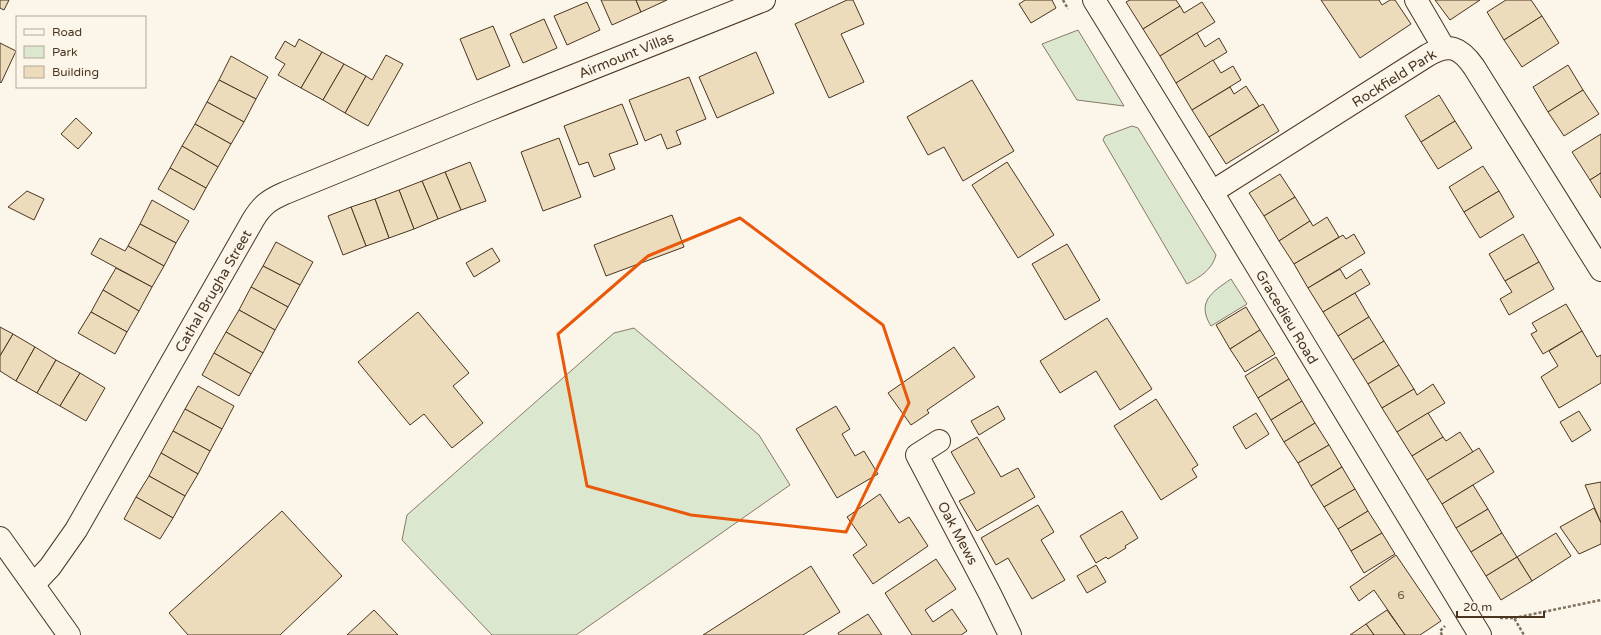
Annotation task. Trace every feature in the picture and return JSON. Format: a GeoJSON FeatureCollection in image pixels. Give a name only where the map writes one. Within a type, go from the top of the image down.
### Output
{"type":"FeatureCollection","features":[{"type":"Feature","properties":{"kind":"street","name":"Airmount Villas"},"geometry":{"type":"LineString","coordinates":[[488,110],[764,0]]}},
{"type":"Feature","properties":{"kind":"street","name":"Gracedieu Road"},"geometry":{"type":"LineString","coordinates":[[1094,0],[1480,635]]}},
{"type":"Feature","properties":{"kind":"street"},"geometry":{"type":"LineString","coordinates":[[1416,0],[1444,48]]}},
{"type":"Feature","properties":{"kind":"street","name":"Rockfield Park"},"geometry":{"type":"LineString","coordinates":[[1212,192],[1428,55],[1444,48],[1451,48],[1462,52],[1474,66],[1601,270]]}},
{"type":"Feature","properties":{"kind":"street","name":"Cathal Brugha Street"},"geometry":{"type":"LineString","coordinates":[[34,584],[50,567],[76,530],[262,206],[284,193],[488,110]]}},
{"type":"Feature","properties":{"kind":"street","name":"Oak Mews"},"geometry":{"type":"LineString","coordinates":[[939,441],[917,455],[1010,635]]}},
{"type":"Feature","properties":{"kind":"street"},"geometry":{"type":"LineString","coordinates":[[0,538],[69,635]]}},
{"type":"Feature","properties":{"kind":"path"},"geometry":{"type":"LineString","coordinates":[[1514,618],[1601,600]]}},
{"type":"Feature","properties":{"kind":"highlighted area"},"geometry":{"type":"Polygon","coordinates":[[[740,218],[883,325],[909,403],[846,532],[691,515],[587,486],[558,334],[648,256],[740,218]]]}},
{"type":"Feature","properties":{"kind":"green space"},"geometry":{"type":"Polygon","coordinates":[[[1078,30],[1124,106],[1077,100],[1042,44],[1078,30]]]}},
{"type":"Feature","properties":{"kind":"green space"},"geometry":{"type":"Polygon","coordinates":[[[1132,126],[1138,128],[1216,255],[1212,265],[1201,276],[1187,284],[1103,140],[1105,136],[1132,126]]]}},
{"type":"Feature","properties":{"kind":"green space"},"geometry":{"type":"Polygon","coordinates":[[[1231,279],[1247,304],[1211,326],[1205,310],[1208,298],[1218,288],[1231,279]]]}},
{"type":"Feature","properties":{"kind":"green space"},"geometry":{"type":"Polygon","coordinates":[[[634,328],[759,435],[790,485],[576,635],[492,635],[402,540],[407,515],[614,333],[634,328]]]}},
{"type":"Feature","properties":{"kind":"building"},"geometry":{"type":"Polygon","coordinates":[[[0,0],[9,0],[4,10],[0,8],[0,0]]]}},
{"type":"Feature","properties":{"kind":"building"},"geometry":{"type":"Polygon","coordinates":[[[601,0],[636,0],[641,12],[612,25],[601,0]]]}},
{"type":"Feature","properties":{"kind":"building"},"geometry":{"type":"Polygon","coordinates":[[[636,0],[667,0],[641,12],[636,0]]]}},
{"type":"Feature","properties":{"kind":"building"},"geometry":{"type":"Polygon","coordinates":[[[847,0],[853,0],[864,24],[841,34],[864,82],[829,98],[795,24],[847,0]]]}},
{"type":"Feature","properties":{"kind":"building"},"geometry":{"type":"Polygon","coordinates":[[[1025,0],[1052,0],[1056,8],[1031,23],[1019,4],[1025,0]]]}},
{"type":"Feature","properties":{"kind":"building"},"geometry":{"type":"Polygon","coordinates":[[[1130,0],[1176,0],[1180,6],[1143,29],[1126,2],[1130,0]]]}},
{"type":"Feature","properties":{"kind":"building"},"geometry":{"type":"Polygon","coordinates":[[[1321,0],[1379,0],[1382,5],[1390,0],[1395,0],[1411,24],[1360,58],[1321,0]]]}},
{"type":"Feature","properties":{"kind":"building"},"geometry":{"type":"Polygon","coordinates":[[[1435,0],[1480,0],[1450,20],[1435,0]]]}},
{"type":"Feature","properties":{"kind":"building"},"geometry":{"type":"Polygon","coordinates":[[[1506,0],[1531,0],[1542,16],[1504,40],[1487,12],[1506,0]]]}},
{"type":"Feature","properties":{"kind":"building"},"geometry":{"type":"Polygon","coordinates":[[[587,2],[600,30],[567,45],[554,16],[587,2]]]}},
{"type":"Feature","properties":{"kind":"building"},"geometry":{"type":"Polygon","coordinates":[[[1202,2],[1215,22],[1160,56],[1143,29],[1180,6],[1184,13],[1202,2]]]}},
{"type":"Feature","properties":{"kind":"building"},"geometry":{"type":"Polygon","coordinates":[[[1542,16],[1559,43],[1522,67],[1504,40],[1542,16]]]}},
{"type":"Feature","properties":{"kind":"building"},"geometry":{"type":"Polygon","coordinates":[[[544,19],[557,48],[523,63],[510,34],[544,19]]]}},
{"type":"Feature","properties":{"kind":"building"},"geometry":{"type":"Polygon","coordinates":[[[493,26],[510,66],[477,80],[460,39],[493,26]]]}},
{"type":"Feature","properties":{"kind":"building"},"geometry":{"type":"Polygon","coordinates":[[[1197,33],[1205,47],[1219,38],[1227,52],[1176,83],[1160,56],[1197,33]]]}},
{"type":"Feature","properties":{"kind":"building"},"geometry":{"type":"Polygon","coordinates":[[[299,39],[322,52],[301,88],[278,75],[285,64],[275,58],[285,41],[295,47],[299,39]]]}},
{"type":"Feature","properties":{"kind":"building"},"geometry":{"type":"Polygon","coordinates":[[[0,43],[16,51],[1,83],[0,82],[0,43]]]}},
{"type":"Feature","properties":{"kind":"building"},"geometry":{"type":"Polygon","coordinates":[[[322,52],[344,64],[323,100],[301,88],[322,52]]]}},
{"type":"Feature","properties":{"kind":"building"},"geometry":{"type":"Polygon","coordinates":[[[756,52],[774,93],[717,118],[699,77],[756,52]]]}},
{"type":"Feature","properties":{"kind":"building"},"geometry":{"type":"Polygon","coordinates":[[[386,55],[403,64],[368,126],[345,113],[366,76],[372,80],[386,55]]]}},
{"type":"Feature","properties":{"kind":"building"},"geometry":{"type":"Polygon","coordinates":[[[231,56],[268,77],[256,99],[219,80],[231,56]]]}},
{"type":"Feature","properties":{"kind":"building"},"geometry":{"type":"Polygon","coordinates":[[[1213,60],[1221,73],[1233,66],[1241,80],[1192,110],[1176,83],[1213,60]]]}},
{"type":"Feature","properties":{"kind":"building"},"geometry":{"type":"Polygon","coordinates":[[[344,64],[366,76],[345,113],[323,100],[344,64]]]}},
{"type":"Feature","properties":{"kind":"building"},"geometry":{"type":"Polygon","coordinates":[[[1568,65],[1583,90],[1548,112],[1533,87],[1568,65]]]}},
{"type":"Feature","properties":{"kind":"building"},"geometry":{"type":"Polygon","coordinates":[[[689,77],[706,119],[676,131],[681,144],[667,149],[661,134],[645,141],[629,100],[689,77]]]}},
{"type":"Feature","properties":{"kind":"building"},"geometry":{"type":"Polygon","coordinates":[[[219,80],[256,99],[244,122],[207,102],[219,80]]]}},
{"type":"Feature","properties":{"kind":"building"},"geometry":{"type":"Polygon","coordinates":[[[972,80],[1014,151],[963,181],[944,147],[928,155],[907,117],[972,80]]]}},
{"type":"Feature","properties":{"kind":"building"},"geometry":{"type":"Polygon","coordinates":[[[1246,86],[1259,106],[1209,137],[1192,110],[1230,87],[1234,94],[1246,86]]]}},
{"type":"Feature","properties":{"kind":"building"},"geometry":{"type":"Polygon","coordinates":[[[1583,90],[1599,114],[1564,136],[1548,112],[1583,90]]]}},
{"type":"Feature","properties":{"kind":"building"},"geometry":{"type":"Polygon","coordinates":[[[1439,95],[1455,121],[1421,142],[1405,116],[1439,95]]]}},
{"type":"Feature","properties":{"kind":"building"},"geometry":{"type":"Polygon","coordinates":[[[207,102],[244,122],[231,144],[195,124],[207,102]]]}},
{"type":"Feature","properties":{"kind":"building"},"geometry":{"type":"Polygon","coordinates":[[[622,104],[638,144],[609,154],[615,169],[594,177],[588,162],[579,165],[564,126],[622,104]]]}},
{"type":"Feature","properties":{"kind":"building"},"geometry":{"type":"Polygon","coordinates":[[[1263,104],[1279,131],[1226,164],[1209,137],[1263,104]]]}},
{"type":"Feature","properties":{"kind":"building"},"geometry":{"type":"Polygon","coordinates":[[[76,118],[92,133],[78,149],[61,134],[76,118]]]}},
{"type":"Feature","properties":{"kind":"building"},"geometry":{"type":"Polygon","coordinates":[[[1455,121],[1472,148],[1438,169],[1421,142],[1455,121]]]}},
{"type":"Feature","properties":{"kind":"building"},"geometry":{"type":"Polygon","coordinates":[[[195,124],[231,144],[218,167],[182,146],[195,124]]]}},
{"type":"Feature","properties":{"kind":"building"},"geometry":{"type":"Polygon","coordinates":[[[1601,134],[1601,173],[1590,180],[1572,152],[1601,134]]]}},
{"type":"Feature","properties":{"kind":"building"},"geometry":{"type":"Polygon","coordinates":[[[559,138],[581,197],[543,211],[521,152],[559,138]]]}},
{"type":"Feature","properties":{"kind":"building"},"geometry":{"type":"Polygon","coordinates":[[[182,146],[218,167],[206,188],[170,168],[182,146]]]}},
{"type":"Feature","properties":{"kind":"building"},"geometry":{"type":"Polygon","coordinates":[[[470,162],[486,201],[461,210],[445,172],[470,162]]]}},
{"type":"Feature","properties":{"kind":"building"},"geometry":{"type":"Polygon","coordinates":[[[1007,162],[1054,235],[1018,258],[972,185],[1007,162]]]}},
{"type":"Feature","properties":{"kind":"building"},"geometry":{"type":"Polygon","coordinates":[[[1483,166],[1499,191],[1464,212],[1449,187],[1483,166]]]}},
{"type":"Feature","properties":{"kind":"building"},"geometry":{"type":"Polygon","coordinates":[[[170,168],[206,188],[194,210],[158,189],[170,168]]]}},
{"type":"Feature","properties":{"kind":"building"},"geometry":{"type":"Polygon","coordinates":[[[445,172],[461,210],[438,219],[422,181],[445,172]]]}},
{"type":"Feature","properties":{"kind":"building"},"geometry":{"type":"Polygon","coordinates":[[[1601,173],[1601,198],[1590,180],[1601,173]]]}},
{"type":"Feature","properties":{"kind":"building"},"geometry":{"type":"Polygon","coordinates":[[[1280,174],[1295,197],[1264,216],[1249,193],[1280,174]]]}},
{"type":"Feature","properties":{"kind":"building"},"geometry":{"type":"Polygon","coordinates":[[[422,181],[438,219],[414,229],[399,190],[422,181]]]}},
{"type":"Feature","properties":{"kind":"building"},"geometry":{"type":"Polygon","coordinates":[[[399,190],[414,229],[389,238],[375,199],[399,190]]]}},
{"type":"Feature","properties":{"kind":"building"},"geometry":{"type":"Polygon","coordinates":[[[27,191],[44,199],[34,220],[8,207],[27,191]]]}},
{"type":"Feature","properties":{"kind":"building"},"geometry":{"type":"Polygon","coordinates":[[[1499,191],[1514,217],[1480,238],[1464,212],[1499,191]]]}},
{"type":"Feature","properties":{"kind":"building"},"geometry":{"type":"Polygon","coordinates":[[[1295,197],[1310,221],[1279,241],[1264,216],[1295,197]]]}},
{"type":"Feature","properties":{"kind":"building"},"geometry":{"type":"Polygon","coordinates":[[[375,199],[389,238],[366,246],[351,207],[375,199]]]}},
{"type":"Feature","properties":{"kind":"building"},"geometry":{"type":"Polygon","coordinates":[[[152,200],[189,221],[176,243],[140,224],[152,200]]]}},
{"type":"Feature","properties":{"kind":"building"},"geometry":{"type":"Polygon","coordinates":[[[351,207],[366,246],[343,255],[328,216],[351,207]]]}},
{"type":"Feature","properties":{"kind":"building"},"geometry":{"type":"Polygon","coordinates":[[[672,215],[684,247],[606,276],[594,245],[672,215]]]}},
{"type":"Feature","properties":{"kind":"building"},"geometry":{"type":"Polygon","coordinates":[[[1327,217],[1339,237],[1294,264],[1279,241],[1310,221],[1313,226],[1327,217]]]}},
{"type":"Feature","properties":{"kind":"building"},"geometry":{"type":"Polygon","coordinates":[[[140,224],[176,243],[164,266],[128,246],[140,224]]]}},
{"type":"Feature","properties":{"kind":"building"},"geometry":{"type":"Polygon","coordinates":[[[1354,234],[1365,253],[1308,288],[1294,264],[1343,235],[1346,239],[1354,234]]]}},
{"type":"Feature","properties":{"kind":"building"},"geometry":{"type":"Polygon","coordinates":[[[1523,234],[1539,262],[1505,281],[1489,254],[1523,234]]]}},
{"type":"Feature","properties":{"kind":"building"},"geometry":{"type":"Polygon","coordinates":[[[100,238],[125,251],[128,246],[164,266],[152,287],[91,254],[100,238]]]}},
{"type":"Feature","properties":{"kind":"building"},"geometry":{"type":"Polygon","coordinates":[[[276,242],[313,262],[300,285],[263,266],[276,242]]]}},
{"type":"Feature","properties":{"kind":"building"},"geometry":{"type":"Polygon","coordinates":[[[1067,244],[1100,300],[1065,320],[1032,264],[1067,244]]]}},
{"type":"Feature","properties":{"kind":"building"},"geometry":{"type":"Polygon","coordinates":[[[492,248],[500,261],[474,277],[466,263],[492,248]]]}},
{"type":"Feature","properties":{"kind":"building"},"geometry":{"type":"Polygon","coordinates":[[[1539,262],[1554,289],[1509,315],[1500,299],[1512,292],[1505,281],[1539,262]]]}},
{"type":"Feature","properties":{"kind":"building"},"geometry":{"type":"Polygon","coordinates":[[[263,266],[300,285],[288,307],[251,287],[263,266]]]}},
{"type":"Feature","properties":{"kind":"building"},"geometry":{"type":"Polygon","coordinates":[[[116,268],[152,287],[139,311],[103,290],[116,268]]]}},
{"type":"Feature","properties":{"kind":"building"},"geometry":{"type":"Polygon","coordinates":[[[1340,269],[1346,279],[1361,269],[1370,284],[1323,312],[1308,288],[1340,269]]]}},
{"type":"Feature","properties":{"kind":"building"},"geometry":{"type":"Polygon","coordinates":[[[251,287],[288,307],[275,330],[239,310],[251,287]]]}},
{"type":"Feature","properties":{"kind":"building"},"geometry":{"type":"Polygon","coordinates":[[[103,290],[139,311],[127,332],[91,312],[103,290]]]}},
{"type":"Feature","properties":{"kind":"building"},"geometry":{"type":"Polygon","coordinates":[[[1355,293],[1369,317],[1338,336],[1323,312],[1355,293]]]}},
{"type":"Feature","properties":{"kind":"building"},"geometry":{"type":"Polygon","coordinates":[[[1566,304],[1582,331],[1543,354],[1531,334],[1537,331],[1532,323],[1566,304]]]}},
{"type":"Feature","properties":{"kind":"building"},"geometry":{"type":"Polygon","coordinates":[[[1246,307],[1260,330],[1230,349],[1216,325],[1246,307]]]}},
{"type":"Feature","properties":{"kind":"building"},"geometry":{"type":"Polygon","coordinates":[[[239,310],[275,330],[263,353],[226,332],[239,310]]]}},
{"type":"Feature","properties":{"kind":"building"},"geometry":{"type":"Polygon","coordinates":[[[91,312],[127,332],[115,354],[78,333],[91,312]]]}},
{"type":"Feature","properties":{"kind":"building"},"geometry":{"type":"Polygon","coordinates":[[[418,312],[469,373],[453,386],[483,423],[452,448],[424,414],[410,425],[358,362],[418,312]]]}},
{"type":"Feature","properties":{"kind":"building"},"geometry":{"type":"Polygon","coordinates":[[[1369,317],[1384,341],[1353,360],[1338,336],[1369,317]]]}},
{"type":"Feature","properties":{"kind":"building"},"geometry":{"type":"Polygon","coordinates":[[[1107,318],[1152,389],[1120,410],[1096,371],[1060,393],[1040,361],[1107,318]]]}},
{"type":"Feature","properties":{"kind":"building"},"geometry":{"type":"Polygon","coordinates":[[[0,327],[13,334],[0,356],[0,327]]]}},
{"type":"Feature","properties":{"kind":"building"},"geometry":{"type":"Polygon","coordinates":[[[1260,330],[1275,354],[1245,372],[1230,349],[1260,330]]]}},
{"type":"Feature","properties":{"kind":"building"},"geometry":{"type":"Polygon","coordinates":[[[1582,331],[1597,357],[1601,355],[1601,383],[1559,408],[1541,377],[1558,366],[1549,351],[1582,331]]]}},
{"type":"Feature","properties":{"kind":"building"},"geometry":{"type":"Polygon","coordinates":[[[226,332],[263,353],[251,374],[214,353],[226,332]]]}},
{"type":"Feature","properties":{"kind":"building"},"geometry":{"type":"Polygon","coordinates":[[[13,334],[35,347],[16,381],[0,371],[0,356],[13,334]]]}},
{"type":"Feature","properties":{"kind":"building"},"geometry":{"type":"Polygon","coordinates":[[[1384,341],[1399,365],[1368,384],[1353,360],[1384,341]]]}},
{"type":"Feature","properties":{"kind":"building"},"geometry":{"type":"Polygon","coordinates":[[[35,347],[56,360],[37,393],[16,381],[35,347]]]}},
{"type":"Feature","properties":{"kind":"building"},"geometry":{"type":"Polygon","coordinates":[[[954,347],[975,377],[927,410],[929,413],[911,425],[888,393],[954,347]]]}},
{"type":"Feature","properties":{"kind":"building"},"geometry":{"type":"Polygon","coordinates":[[[214,353],[251,374],[239,396],[202,375],[214,353]]]}},
{"type":"Feature","properties":{"kind":"building"},"geometry":{"type":"Polygon","coordinates":[[[1276,357],[1289,379],[1258,398],[1245,376],[1276,357]]]}},
{"type":"Feature","properties":{"kind":"building"},"geometry":{"type":"Polygon","coordinates":[[[56,360],[80,373],[60,406],[37,393],[56,360]]]}},
{"type":"Feature","properties":{"kind":"building"},"geometry":{"type":"Polygon","coordinates":[[[1399,365],[1414,389],[1382,408],[1368,384],[1399,365]]]}},
{"type":"Feature","properties":{"kind":"building"},"geometry":{"type":"Polygon","coordinates":[[[80,373],[105,388],[86,421],[60,406],[80,373]]]}},
{"type":"Feature","properties":{"kind":"building"},"geometry":{"type":"Polygon","coordinates":[[[1289,379],[1302,401],[1271,420],[1258,398],[1289,379]]]}},
{"type":"Feature","properties":{"kind":"building"},"geometry":{"type":"Polygon","coordinates":[[[1433,384],[1445,403],[1397,432],[1382,408],[1414,389],[1417,395],[1433,384]]]}},
{"type":"Feature","properties":{"kind":"building"},"geometry":{"type":"Polygon","coordinates":[[[198,386],[234,406],[222,429],[185,409],[198,386]]]}},
{"type":"Feature","properties":{"kind":"building"},"geometry":{"type":"Polygon","coordinates":[[[1156,399],[1198,465],[1192,469],[1197,477],[1161,500],[1114,426],[1156,399]]]}},
{"type":"Feature","properties":{"kind":"building"},"geometry":{"type":"Polygon","coordinates":[[[1302,401],[1315,423],[1284,442],[1271,420],[1302,401]]]}},
{"type":"Feature","properties":{"kind":"building"},"geometry":{"type":"Polygon","coordinates":[[[836,406],[850,429],[842,434],[855,456],[864,451],[878,474],[837,498],[796,429],[836,406]]]}},
{"type":"Feature","properties":{"kind":"building"},"geometry":{"type":"Polygon","coordinates":[[[998,406],[1005,419],[979,435],[971,421],[998,406]]]}},
{"type":"Feature","properties":{"kind":"building"},"geometry":{"type":"Polygon","coordinates":[[[185,409],[222,429],[210,451],[173,431],[185,409]]]}},
{"type":"Feature","properties":{"kind":"building"},"geometry":{"type":"Polygon","coordinates":[[[1579,411],[1591,430],[1572,442],[1560,422],[1579,411]]]}},
{"type":"Feature","properties":{"kind":"building"},"geometry":{"type":"Polygon","coordinates":[[[1256,413],[1269,434],[1246,449],[1233,427],[1256,413]]]}},
{"type":"Feature","properties":{"kind":"building"},"geometry":{"type":"Polygon","coordinates":[[[1428,413],[1443,437],[1412,456],[1397,432],[1428,413]]]}},
{"type":"Feature","properties":{"kind":"building"},"geometry":{"type":"Polygon","coordinates":[[[1315,423],[1329,445],[1298,463],[1284,442],[1315,423]]]}},
{"type":"Feature","properties":{"kind":"building"},"geometry":{"type":"Polygon","coordinates":[[[173,431],[210,451],[198,474],[161,453],[173,431]]]}},
{"type":"Feature","properties":{"kind":"building"},"geometry":{"type":"Polygon","coordinates":[[[1460,432],[1473,452],[1427,480],[1412,456],[1443,437],[1446,441],[1460,432]]]}},
{"type":"Feature","properties":{"kind":"building"},"geometry":{"type":"Polygon","coordinates":[[[977,437],[1001,477],[1018,468],[1035,497],[977,531],[959,501],[975,493],[951,452],[977,437]]]}},
{"type":"Feature","properties":{"kind":"building"},"geometry":{"type":"Polygon","coordinates":[[[1329,445],[1342,467],[1311,486],[1298,463],[1329,445]]]}},
{"type":"Feature","properties":{"kind":"building"},"geometry":{"type":"Polygon","coordinates":[[[1479,448],[1494,472],[1442,504],[1427,480],[1479,448]]]}},
{"type":"Feature","properties":{"kind":"building"},"geometry":{"type":"Polygon","coordinates":[[[161,453],[198,474],[185,496],[149,476],[161,453]]]}},
{"type":"Feature","properties":{"kind":"building"},"geometry":{"type":"Polygon","coordinates":[[[1342,467],[1355,489],[1324,507],[1311,486],[1342,467]]]}},
{"type":"Feature","properties":{"kind":"building"},"geometry":{"type":"Polygon","coordinates":[[[149,476],[185,496],[173,518],[136,497],[149,476]]]}},
{"type":"Feature","properties":{"kind":"building"},"geometry":{"type":"Polygon","coordinates":[[[1601,482],[1601,523],[1585,485],[1601,482]]]}},
{"type":"Feature","properties":{"kind":"building"},"geometry":{"type":"Polygon","coordinates":[[[1473,485],[1488,509],[1456,528],[1442,504],[1473,485]]]}},
{"type":"Feature","properties":{"kind":"building"},"geometry":{"type":"Polygon","coordinates":[[[1355,489],[1368,511],[1338,529],[1324,507],[1355,489]]]}},
{"type":"Feature","properties":{"kind":"building"},"geometry":{"type":"Polygon","coordinates":[[[880,494],[899,523],[909,517],[928,546],[873,584],[853,555],[867,545],[847,517],[880,494]]]}},
{"type":"Feature","properties":{"kind":"building"},"geometry":{"type":"Polygon","coordinates":[[[136,497],[173,518],[160,539],[124,519],[136,497]]]}},
{"type":"Feature","properties":{"kind":"building"},"geometry":{"type":"Polygon","coordinates":[[[1038,505],[1054,532],[1041,540],[1065,580],[1032,599],[1008,558],[996,565],[981,538],[1038,505]]]}},
{"type":"Feature","properties":{"kind":"building"},"geometry":{"type":"Polygon","coordinates":[[[1594,508],[1601,523],[1601,544],[1579,554],[1560,527],[1594,508]]]}},
{"type":"Feature","properties":{"kind":"building"},"geometry":{"type":"Polygon","coordinates":[[[1488,509],[1502,533],[1471,552],[1456,528],[1488,509]]]}},
{"type":"Feature","properties":{"kind":"building"},"geometry":{"type":"Polygon","coordinates":[[[282,511],[342,576],[280,635],[188,635],[169,613],[282,511]]]}},
{"type":"Feature","properties":{"kind":"building"},"geometry":{"type":"Polygon","coordinates":[[[1122,511],[1138,538],[1125,546],[1126,548],[1108,559],[1106,557],[1096,563],[1080,536],[1122,511]]]}},
{"type":"Feature","properties":{"kind":"building"},"geometry":{"type":"Polygon","coordinates":[[[1368,511],[1382,533],[1351,551],[1338,529],[1368,511]]]}},
{"type":"Feature","properties":{"kind":"building"},"geometry":{"type":"Polygon","coordinates":[[[1382,533],[1395,554],[1364,573],[1351,551],[1382,533]]]}},
{"type":"Feature","properties":{"kind":"building"},"geometry":{"type":"Polygon","coordinates":[[[1502,533],[1517,557],[1486,576],[1471,552],[1502,533]]]}},
{"type":"Feature","properties":{"kind":"building"},"geometry":{"type":"Polygon","coordinates":[[[1556,533],[1571,556],[1532,581],[1517,557],[1556,533]]]}},
{"type":"Feature","properties":{"kind":"building"},"geometry":{"type":"Polygon","coordinates":[[[1396,555],[1441,621],[1420,635],[1405,635],[1374,590],[1359,601],[1350,587],[1396,555]]]}},
{"type":"Feature","properties":{"kind":"building"},"geometry":{"type":"Polygon","coordinates":[[[1517,557],[1532,581],[1501,600],[1486,576],[1517,557]]]}},
{"type":"Feature","properties":{"kind":"building"},"geometry":{"type":"Polygon","coordinates":[[[936,559],[956,589],[925,610],[933,622],[952,609],[967,631],[961,635],[912,635],[885,593],[936,559]]]}},
{"type":"Feature","properties":{"kind":"building"},"geometry":{"type":"Polygon","coordinates":[[[1096,565],[1106,582],[1087,593],[1077,576],[1096,565]]]}},
{"type":"Feature","properties":{"kind":"building"},"geometry":{"type":"Polygon","coordinates":[[[811,566],[840,612],[803,635],[703,635],[811,566]]]}},
{"type":"Feature","properties":{"kind":"building"},"geometry":{"type":"Polygon","coordinates":[[[374,610],[398,635],[347,635],[374,610]]]}},
{"type":"Feature","properties":{"kind":"building"},"geometry":{"type":"Polygon","coordinates":[[[1387,610],[1405,635],[1374,635],[1366,624],[1387,610]]]}},
{"type":"Feature","properties":{"kind":"building"},"geometry":{"type":"Polygon","coordinates":[[[868,614],[882,635],[839,635],[838,633],[868,614]]]}},
{"type":"Feature","properties":{"kind":"building"},"geometry":{"type":"Polygon","coordinates":[[[1366,624],[1374,635],[1350,635],[1366,624]]]}}]}
